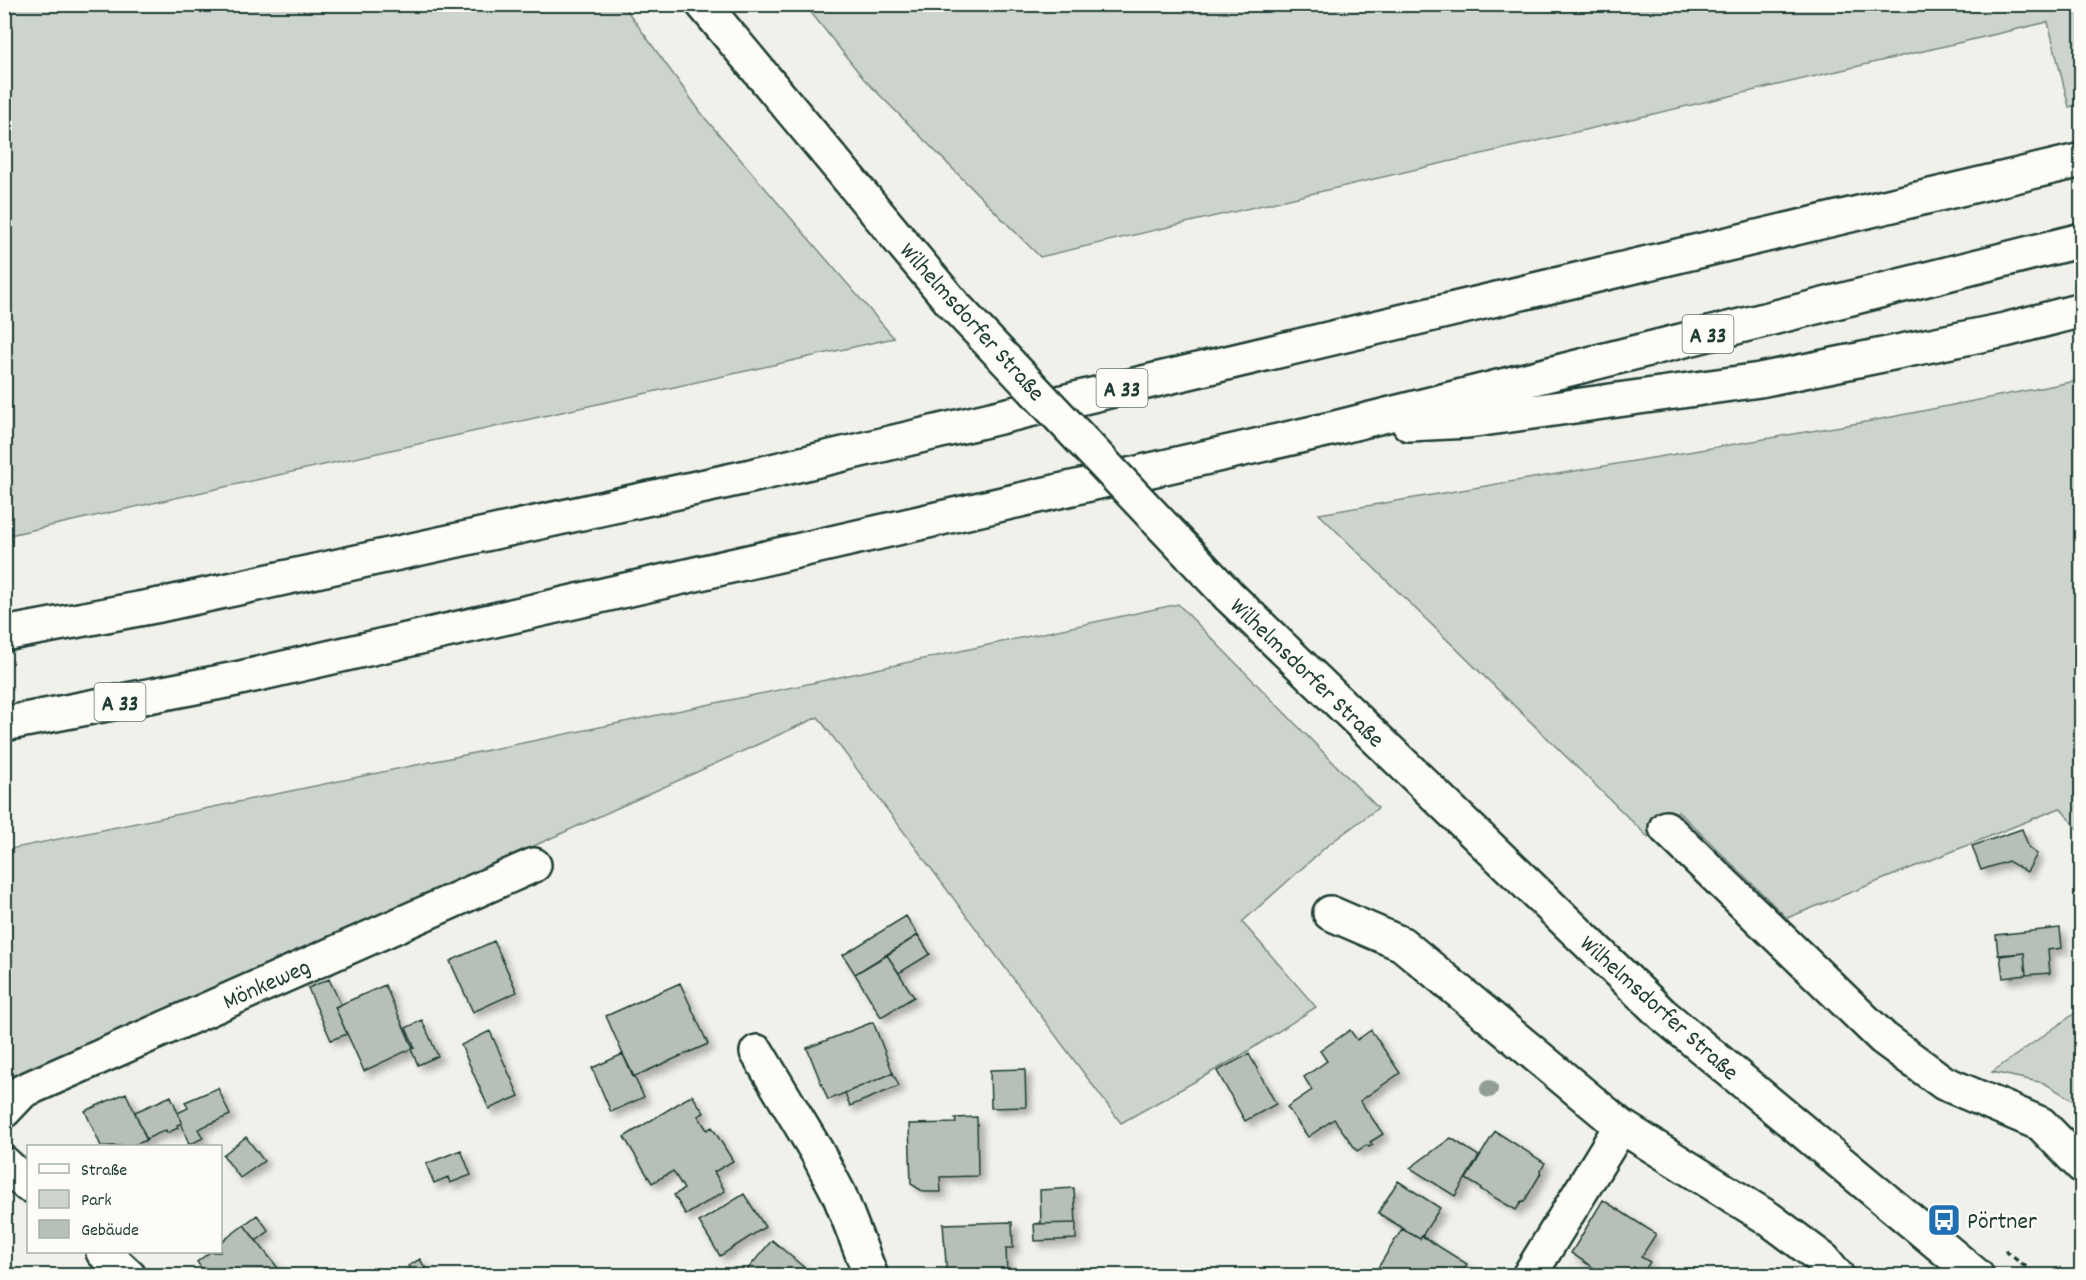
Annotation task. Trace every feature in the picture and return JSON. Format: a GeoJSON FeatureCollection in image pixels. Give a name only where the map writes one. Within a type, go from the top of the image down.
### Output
{"type":"FeatureCollection","features":[{"type":"Feature","properties":{"kind":"main road","name":"Wilhelmsdorfer Straße"},"geometry":{"type":"LineString","coordinates":[[703,4],[953,303],[1228,596],[1662,1014],[1977,1275]]}},
{"type":"Feature","properties":{"kind":"main road","name":"A 33"},"geometry":{"type":"LineString","coordinates":[[4,634],[160,605],[751,476],[2082,160]]}},
{"type":"Feature","properties":{"kind":"main road","name":"A 33"},"geometry":{"type":"LineString","coordinates":[[4,724],[236,679],[1335,428],[2082,240]]}},
{"type":"Feature","properties":{"kind":"main road"},"geometry":{"type":"LineString","coordinates":[[1335,428],[1468,421],[1760,380],[2005,330],[2082,310]]}},
{"type":"Feature","properties":{"kind":"main road"},"geometry":{"type":"LineString","coordinates":[[1666,828],[1883,1038],[1944,1083],[2041,1124],[2082,1166]]}},
{"type":"Feature","properties":{"kind":"main road","name":"Mönkeweg"},"geometry":{"type":"LineString","coordinates":[[4,1111],[23,1091],[534,865]]}},
{"type":"Feature","properties":{"kind":"main road"},"geometry":{"type":"LineString","coordinates":[[1330,913],[1402,944],[1621,1126],[1767,1218],[1824,1260],[1837,1275]]}},
{"type":"Feature","properties":{"kind":"main road"},"geometry":{"type":"LineString","coordinates":[[757,1052],[817,1152],[839,1194],[871,1275]]}},
{"type":"Feature","properties":{"kind":"main road"},"geometry":{"type":"LineString","coordinates":[[1529,1275],[1621,1126]]}},
{"type":"Feature","properties":{"kind":"main road"},"geometry":{"type":"LineString","coordinates":[[4,1163],[27,1184]]}},
{"type":"Feature","properties":{"kind":"main road"},"geometry":{"type":"LineString","coordinates":[[104,1253],[129,1275]]}},
{"type":"Feature","properties":{"kind":"path"},"geometry":{"type":"LineString","coordinates":[[2000,1245],[2037,1275]]}},
{"type":"Feature","properties":{"kind":"green space"},"geometry":{"type":"Polygon","coordinates":[[[4,5],[623,5],[705,118],[894,338],[5,536],[4,5]]]}},
{"type":"Feature","properties":{"kind":"green space"},"geometry":{"type":"Polygon","coordinates":[[[805,5],[2081,5],[2081,104],[2069,107],[2048,22],[1040,257],[864,79],[805,5]]]}},
{"type":"Feature","properties":{"kind":"green space"},"geometry":{"type":"Polygon","coordinates":[[[2081,380],[2081,833],[2060,808],[1787,918],[1678,811],[1648,837],[1319,514],[1871,421],[2081,380]]]}},
{"type":"Feature","properties":{"kind":"green space"},"geometry":{"type":"Polygon","coordinates":[[[1178,604],[1378,808],[1328,845],[1242,922],[1316,1007],[1242,1055],[1121,1123],[818,717],[5,1086],[5,850],[798,686],[1178,604]]]}},
{"type":"Feature","properties":{"kind":"green space"},"geometry":{"type":"Polygon","coordinates":[[[2081,1009],[2081,1105],[2044,1083],[1992,1072],[2081,1009]]]}},
{"type":"Feature","properties":{"kind":"building"},"geometry":{"type":"Polygon","coordinates":[[[2022,829],[2029,848],[2037,854],[2027,872],[2008,861],[1981,870],[1972,846],[2022,829]]]}},
{"type":"Feature","properties":{"kind":"building"},"geometry":{"type":"Polygon","coordinates":[[[906,916],[918,935],[855,974],[843,955],[906,916]]]}},
{"type":"Feature","properties":{"kind":"building"},"geometry":{"type":"Polygon","coordinates":[[[2060,928],[2062,948],[2048,950],[2050,973],[2026,975],[2024,953],[1998,955],[1996,935],[2060,928]]]}},
{"type":"Feature","properties":{"kind":"building"},"geometry":{"type":"Polygon","coordinates":[[[918,935],[930,954],[899,973],[887,955],[918,935]]]}},
{"type":"Feature","properties":{"kind":"building"},"geometry":{"type":"Polygon","coordinates":[[[494,941],[517,992],[473,1012],[450,961],[494,941]]]}},
{"type":"Feature","properties":{"kind":"building"},"geometry":{"type":"Polygon","coordinates":[[[2024,953],[2026,975],[2003,978],[2000,956],[2024,953]]]}},
{"type":"Feature","properties":{"kind":"building"},"geometry":{"type":"Polygon","coordinates":[[[887,955],[914,997],[881,1017],[855,974],[887,955]]]}},
{"type":"Feature","properties":{"kind":"building"},"geometry":{"type":"Polygon","coordinates":[[[329,979],[341,1005],[335,1007],[347,1034],[331,1040],[308,988],[329,979]]]}},
{"type":"Feature","properties":{"kind":"building"},"geometry":{"type":"Polygon","coordinates":[[[680,983],[708,1044],[633,1077],[606,1016],[680,983]]]}},
{"type":"Feature","properties":{"kind":"building"},"geometry":{"type":"Polygon","coordinates":[[[385,985],[413,1048],[364,1071],[335,1007],[385,985]]]}},
{"type":"Feature","properties":{"kind":"building"},"geometry":{"type":"Polygon","coordinates":[[[422,1020],[438,1056],[418,1065],[411,1049],[415,1048],[406,1028],[422,1020]]]}},
{"type":"Feature","properties":{"kind":"building"},"geometry":{"type":"Polygon","coordinates":[[[873,1022],[893,1073],[828,1100],[807,1048],[873,1022]]]}},
{"type":"Feature","properties":{"kind":"building"},"geometry":{"type":"Polygon","coordinates":[[[1350,1030],[1357,1040],[1371,1030],[1400,1073],[1360,1101],[1383,1134],[1370,1142],[1373,1145],[1369,1147],[1367,1145],[1357,1151],[1334,1119],[1308,1137],[1287,1107],[1312,1090],[1304,1077],[1327,1061],[1320,1051],[1350,1030]]]}},
{"type":"Feature","properties":{"kind":"building"},"geometry":{"type":"Polygon","coordinates":[[[490,1031],[519,1096],[489,1109],[461,1045],[490,1031]]]}},
{"type":"Feature","properties":{"kind":"building"},"geometry":{"type":"Polygon","coordinates":[[[623,1054],[644,1097],[611,1112],[592,1068],[623,1054]]]}},
{"type":"Feature","properties":{"kind":"building"},"geometry":{"type":"Polygon","coordinates":[[[1249,1054],[1276,1104],[1245,1121],[1217,1071],[1249,1054]]]}},
{"type":"Feature","properties":{"kind":"building"},"geometry":{"type":"Polygon","coordinates":[[[1025,1069],[1026,1107],[991,1108],[990,1070],[1025,1069]]]}},
{"type":"Feature","properties":{"kind":"building"},"geometry":{"type":"Polygon","coordinates":[[[893,1073],[899,1086],[850,1106],[845,1093],[893,1073]]]}},
{"type":"Feature","properties":{"kind":"building"},"geometry":{"type":"Polygon","coordinates":[[[218,1088],[230,1115],[198,1129],[203,1138],[189,1145],[178,1113],[188,1108],[185,1102],[218,1088]]]}},
{"type":"Feature","properties":{"kind":"building"},"geometry":{"type":"Polygon","coordinates":[[[126,1093],[147,1140],[134,1145],[101,1145],[85,1111],[126,1093]]]}},
{"type":"Feature","properties":{"kind":"building"},"geometry":{"type":"Polygon","coordinates":[[[692,1095],[704,1113],[698,1116],[707,1130],[712,1127],[733,1161],[714,1172],[725,1191],[686,1215],[674,1195],[684,1189],[673,1171],[652,1183],[624,1137],[692,1095]]]}},
{"type":"Feature","properties":{"kind":"building"},"geometry":{"type":"Polygon","coordinates":[[[171,1096],[182,1123],[177,1125],[178,1128],[167,1133],[166,1130],[146,1139],[135,1112],[171,1096]]]}},
{"type":"Feature","properties":{"kind":"building"},"geometry":{"type":"Polygon","coordinates":[[[977,1117],[978,1176],[940,1177],[941,1192],[924,1192],[911,1184],[909,1124],[956,1123],[955,1118],[977,1117]]]}},
{"type":"Feature","properties":{"kind":"building"},"geometry":{"type":"Polygon","coordinates":[[[1495,1131],[1545,1163],[1524,1202],[1522,1201],[1516,1210],[1466,1179],[1495,1131]]]}},
{"type":"Feature","properties":{"kind":"building"},"geometry":{"type":"Polygon","coordinates":[[[246,1137],[264,1161],[240,1178],[223,1155],[246,1137]]]}},
{"type":"Feature","properties":{"kind":"building"},"geometry":{"type":"Polygon","coordinates":[[[1451,1138],[1479,1156],[1455,1196],[1410,1168],[1451,1138]]]}},
{"type":"Feature","properties":{"kind":"building"},"geometry":{"type":"Polygon","coordinates":[[[461,1150],[471,1175],[450,1183],[448,1177],[434,1183],[426,1164],[461,1150]]]}},
{"type":"Feature","properties":{"kind":"building"},"geometry":{"type":"Polygon","coordinates":[[[1398,1181],[1440,1208],[1420,1239],[1378,1213],[1398,1181]]]}},
{"type":"Feature","properties":{"kind":"building"},"geometry":{"type":"Polygon","coordinates":[[[1074,1188],[1076,1223],[1034,1224],[1041,1223],[1040,1190],[1074,1188]]]}},
{"type":"Feature","properties":{"kind":"building"},"geometry":{"type":"Polygon","coordinates":[[[744,1194],[765,1227],[720,1256],[699,1222],[744,1194]]]}},
{"type":"Feature","properties":{"kind":"building"},"geometry":{"type":"Polygon","coordinates":[[[1603,1200],[1656,1234],[1641,1257],[1650,1262],[1643,1273],[1634,1267],[1629,1276],[1606,1276],[1571,1253],[1603,1200]]]}},
{"type":"Feature","properties":{"kind":"building"},"geometry":{"type":"Polygon","coordinates":[[[257,1215],[269,1231],[256,1241],[244,1225],[257,1215]]]}},
{"type":"Feature","properties":{"kind":"building"},"geometry":{"type":"Polygon","coordinates":[[[1012,1222],[1013,1248],[1006,1248],[1007,1274],[1014,1274],[1014,1276],[947,1276],[943,1224],[1012,1222]]]}},
{"type":"Feature","properties":{"kind":"building"},"geometry":{"type":"Polygon","coordinates":[[[1076,1223],[1076,1239],[1035,1241],[1034,1224],[1076,1223]]]}},
{"type":"Feature","properties":{"kind":"building"},"geometry":{"type":"Polygon","coordinates":[[[244,1225],[281,1272],[277,1276],[205,1276],[206,1274],[197,1262],[209,1253],[222,1253],[222,1242],[244,1225]]]}},
{"type":"Feature","properties":{"kind":"building"},"geometry":{"type":"Polygon","coordinates":[[[1402,1229],[1420,1239],[1422,1236],[1467,1264],[1460,1276],[1374,1274],[1402,1229]]]}},
{"type":"Feature","properties":{"kind":"building"},"geometry":{"type":"Polygon","coordinates":[[[772,1240],[814,1276],[742,1276],[772,1240]]]}},
{"type":"Feature","properties":{"kind":"building"},"geometry":{"type":"Polygon","coordinates":[[[420,1259],[430,1276],[398,1276],[397,1273],[400,1275],[410,1269],[408,1266],[420,1259]]]}},
{"type":"Feature","properties":{"kind":"place","name":"Pörtner"},"geometry":{"type":"Point","coordinates":[1944,1220]}}]}
